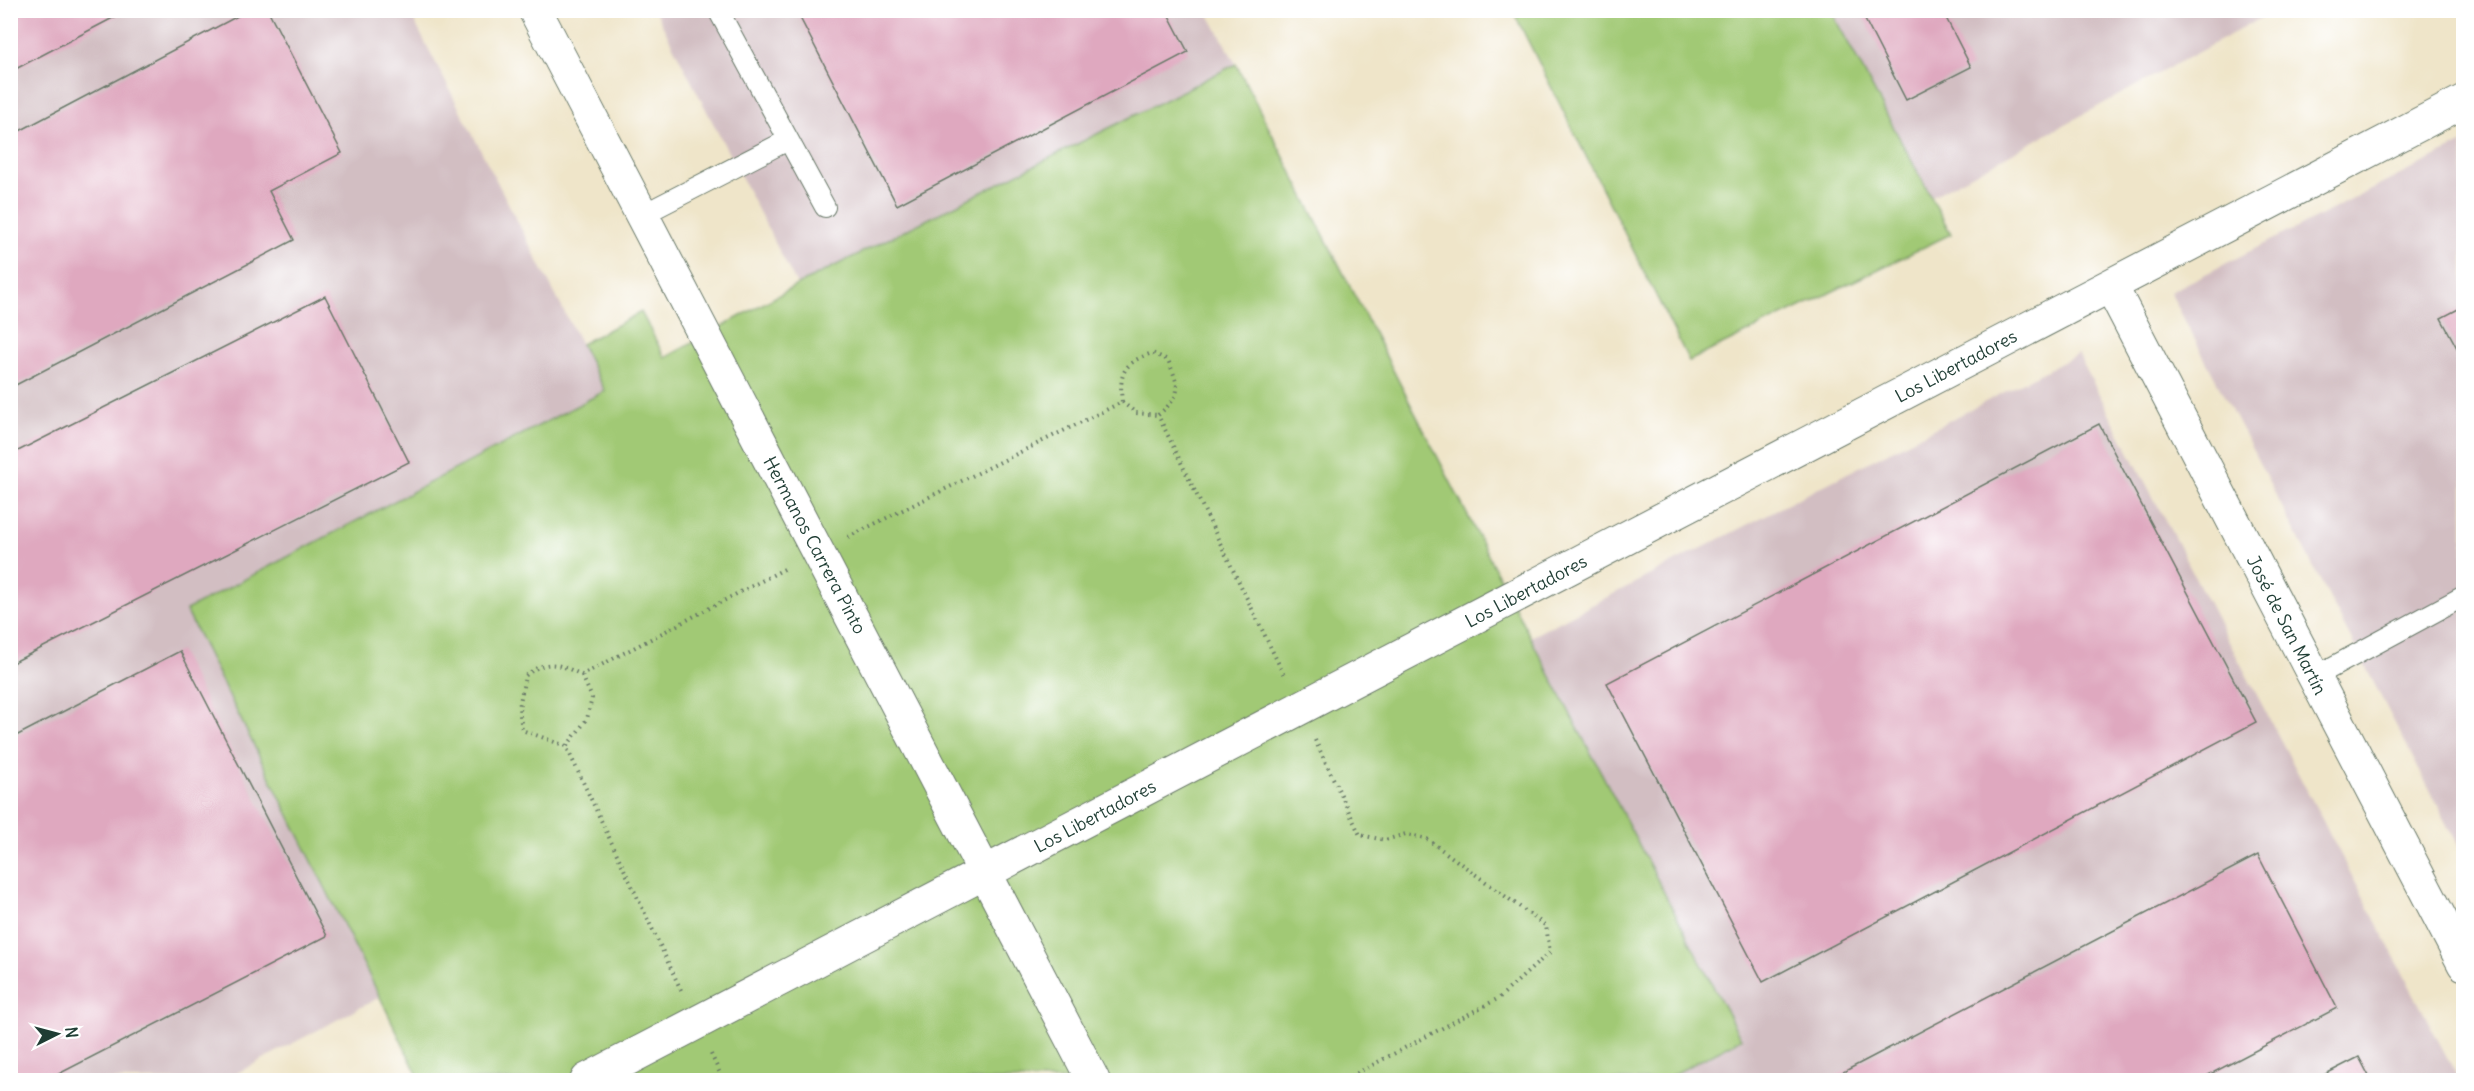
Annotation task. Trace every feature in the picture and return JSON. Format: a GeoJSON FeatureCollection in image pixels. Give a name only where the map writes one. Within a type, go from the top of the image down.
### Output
{"type":"FeatureCollection","features":[{"type":"Feature","properties":{"kind":"street","name":"Hermanos Carrera Pinto"},"geometry":{"type":"LineString","coordinates":[[544,13],[642,215],[1094,1080]]}},
{"type":"Feature","properties":{"kind":"street","name":"Los Libertadores"},"geometry":{"type":"LineString","coordinates":[[587,1080],[2463,101]]}},
{"type":"Feature","properties":{"kind":"street","name":"José de San Martín"},"geometry":{"type":"LineString","coordinates":[[2111,286],[2463,964]]}},
{"type":"Feature","properties":{"kind":"lane"},"geometry":{"type":"LineString","coordinates":[[718,10],[825,207]]}},
{"type":"Feature","properties":{"kind":"lane"},"geometry":{"type":"LineString","coordinates":[[642,215],[788,140]]}},
{"type":"Feature","properties":{"kind":"lane"},"geometry":{"type":"LineString","coordinates":[[2314,677],[2463,596]]}},
{"type":"Feature","properties":{"kind":"path"},"geometry":{"type":"LineString","coordinates":[[1152,353],[1168,360],[1178,384],[1174,401],[1158,415],[1136,413],[1122,402],[1120,386],[1123,370],[1134,359],[1152,353]]}},
{"type":"Feature","properties":{"kind":"path"},"geometry":{"type":"LineString","coordinates":[[582,675],[818,552],[1122,402]]}},
{"type":"Feature","properties":{"kind":"path"},"geometry":{"type":"LineString","coordinates":[[1158,415],[1360,835],[1385,840],[1406,834],[1427,838],[1546,926],[1550,952],[1499,998],[1344,1080]]}},
{"type":"Feature","properties":{"kind":"path"},"geometry":{"type":"LineString","coordinates":[[566,746],[587,719],[592,698],[582,675],[558,664],[536,666],[525,676],[519,708],[522,730],[566,746],[697,1023]]}},
{"type":"Feature","properties":{"kind":"shaded area"},"geometry":{"type":"Polygon","coordinates":[[[10,11],[409,11],[605,391],[186,610],[380,997],[224,1080],[11,1080],[10,11]]]}},
{"type":"Feature","properties":{"kind":"shaded area"},"geometry":{"type":"Polygon","coordinates":[[[655,11],[1207,11],[1236,64],[797,285],[655,11]]]}},
{"type":"Feature","properties":{"kind":"shaded area"},"geometry":{"type":"Polygon","coordinates":[[[1831,11],[2274,11],[1931,197],[1831,11]]]}},
{"type":"Feature","properties":{"kind":"shaded area"},"geometry":{"type":"Polygon","coordinates":[[[2463,143],[2463,854],[2170,292],[2463,143]]]}},
{"type":"Feature","properties":{"kind":"shaded area"},"geometry":{"type":"Polygon","coordinates":[[[2078,354],[2459,1080],[1663,1080],[1741,1039],[1530,637],[2078,354]]]}},
{"type":"Feature","properties":{"kind":"green space"},"geometry":{"type":"Polygon","coordinates":[[[1513,11],[1831,11],[1951,234],[1689,361],[1513,11]]]}},
{"type":"Feature","properties":{"kind":"green space"},"geometry":{"type":"Polygon","coordinates":[[[1236,64],[1530,637],[1741,1039],[1663,1080],[420,1080],[186,610],[605,391],[581,344],[641,312],[665,358],[797,285],[1236,64]]]}},
{"type":"Feature","properties":{"kind":"building"},"geometry":{"type":"Polygon","coordinates":[[[10,10],[128,10],[10,72],[10,10]]]}},
{"type":"Feature","properties":{"kind":"building"},"geometry":{"type":"Polygon","coordinates":[[[249,10],[268,10],[342,153],[269,191],[294,240],[10,388],[10,136],[249,10]]]}},
{"type":"Feature","properties":{"kind":"building"},"geometry":{"type":"Polygon","coordinates":[[[796,10],[1166,10],[1188,52],[897,205],[796,10]]]}},
{"type":"Feature","properties":{"kind":"building"},"geometry":{"type":"Polygon","coordinates":[[[1860,10],[1942,10],[1971,67],[1906,100],[1860,10]]]}},
{"type":"Feature","properties":{"kind":"building"},"geometry":{"type":"Polygon","coordinates":[[[325,296],[409,462],[10,664],[10,455],[325,296]]]}},
{"type":"Feature","properties":{"kind":"building"},"geometry":{"type":"Polygon","coordinates":[[[2464,306],[2464,361],[2441,318],[2464,306]]]}},
{"type":"Feature","properties":{"kind":"building"},"geometry":{"type":"Polygon","coordinates":[[[2099,424],[2256,722],[1763,982],[1607,683],[2099,424]]]}},
{"type":"Feature","properties":{"kind":"building"},"geometry":{"type":"Polygon","coordinates":[[[180,651],[327,936],[47,1080],[10,1080],[10,739],[180,651]]]}},
{"type":"Feature","properties":{"kind":"building"},"geometry":{"type":"Polygon","coordinates":[[[2258,855],[2337,1008],[2199,1080],[1828,1080],[2258,855]]]}},
{"type":"Feature","properties":{"kind":"building"},"geometry":{"type":"Polygon","coordinates":[[[2359,1057],[2371,1080],[2314,1080],[2359,1057]]]}}]}
